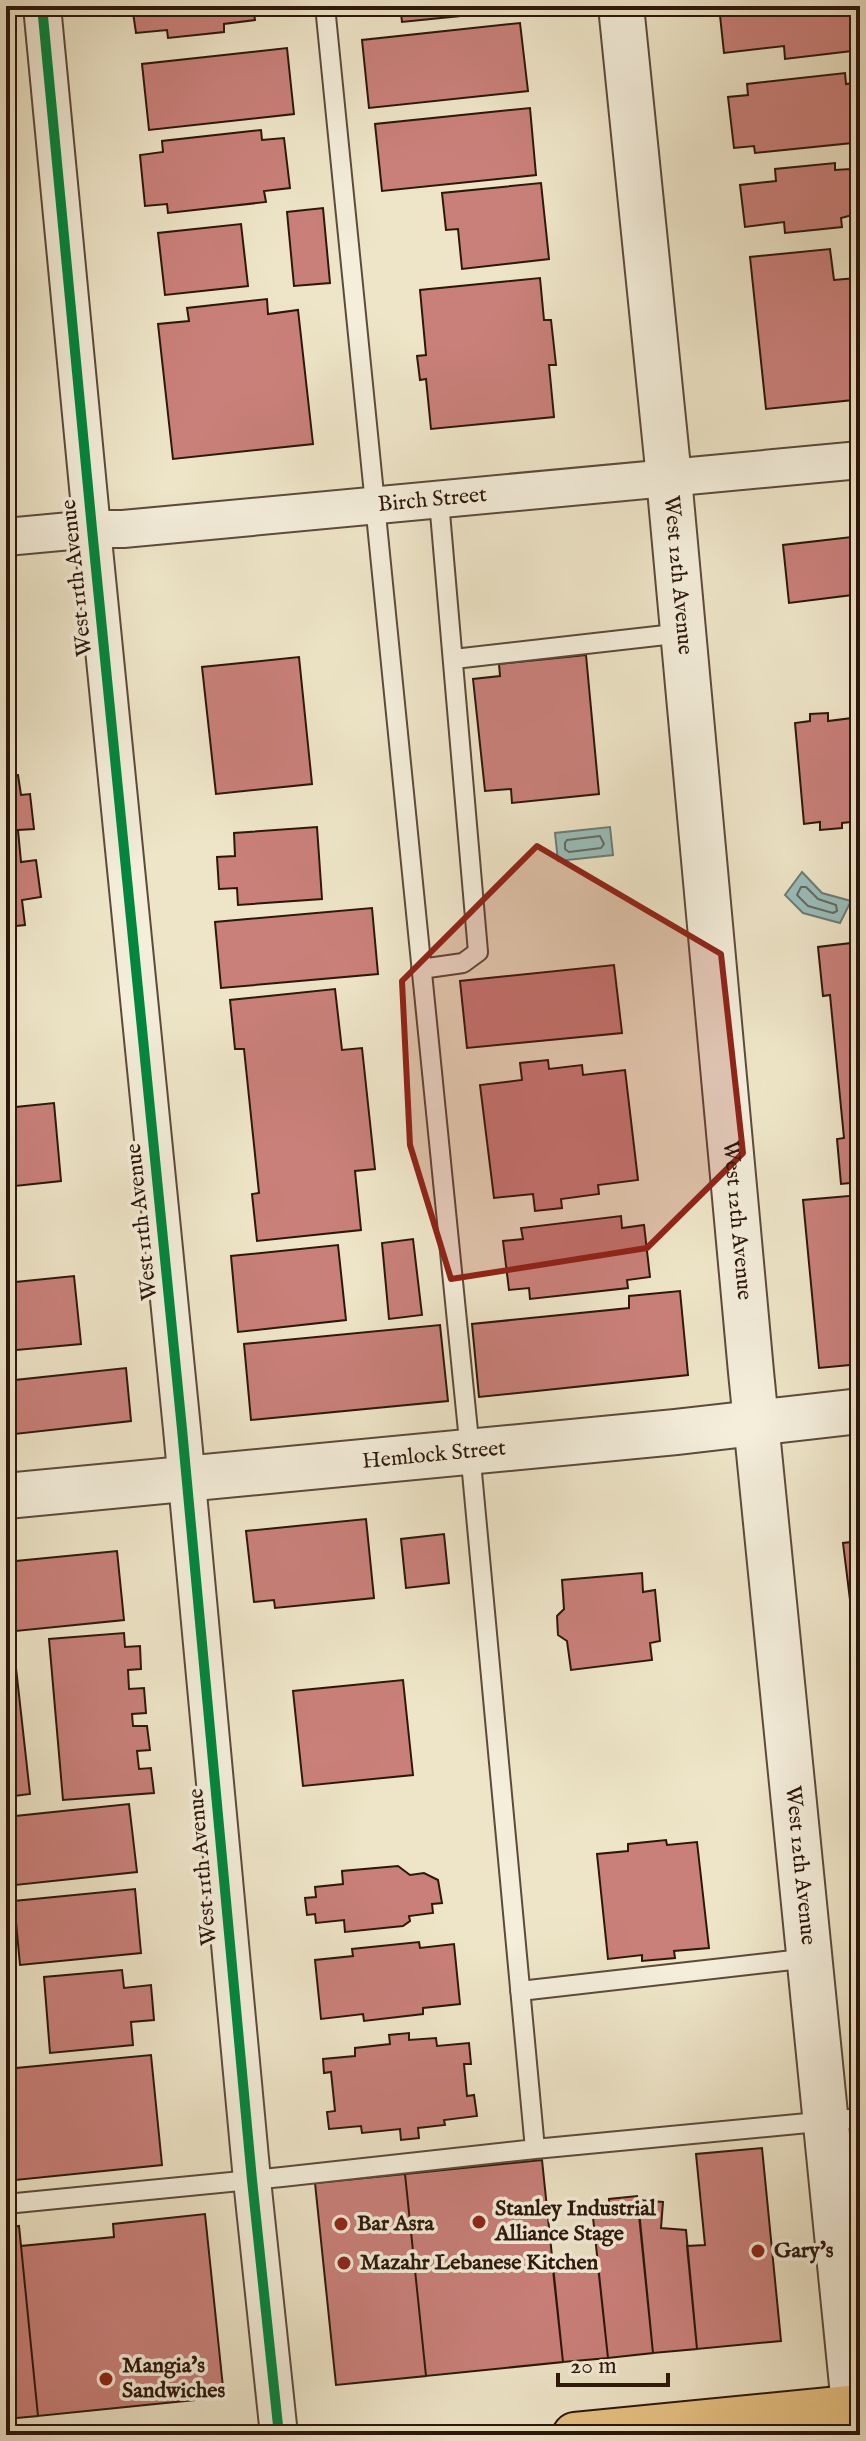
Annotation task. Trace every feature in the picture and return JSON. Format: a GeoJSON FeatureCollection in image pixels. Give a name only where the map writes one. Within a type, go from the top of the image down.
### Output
{"type":"FeatureCollection","features":[{"type":"Feature","properties":{"kind":"highway"},"geometry":{"type":"LineString","coordinates":[[575,2435],[857,2416]]}},
{"type":"Feature","properties":{"kind":"street","name":"West 11th Avenue"},"geometry":{"type":"LineString","coordinates":[[42,6],[279,2435]]}},
{"type":"Feature","properties":{"kind":"street","name":"West 12th Avenue"},"geometry":{"type":"LineString","coordinates":[[621,6],[810,1958],[843,2120],[857,2416]]}},
{"type":"Feature","properties":{"kind":"street","name":"Birch Street"},"geometry":{"type":"LineString","coordinates":[[6,537],[375,507],[860,460]]}},
{"type":"Feature","properties":{"kind":"street","name":"Hemlock Street"},"geometry":{"type":"LineString","coordinates":[[6,1496],[860,1411]]}},
{"type":"Feature","properties":{"kind":"lane"},"geometry":{"type":"LineString","coordinates":[[325,6],[470,1451],[535,2149]]}},
{"type":"Feature","properties":{"kind":"lane"},"geometry":{"type":"LineString","coordinates":[[421,969],[463,963],[478,952],[439,501]]}},
{"type":"Feature","properties":{"kind":"lane"},"geometry":{"type":"LineString","coordinates":[[454,659],[683,633]]}},
{"type":"Feature","properties":{"kind":"lane"},"geometry":{"type":"LineString","coordinates":[[520,1991],[810,1958]]}},
{"type":"Feature","properties":{"kind":"lane"},"geometry":{"type":"LineString","coordinates":[[6,2204],[843,2120]]}},
{"type":"Feature","properties":{"kind":"highlighted area"},"geometry":{"type":"Polygon","coordinates":[[[537,846],[721,954],[743,1153],[647,1248],[451,1279],[410,1145],[402,981],[537,846]]]}},
{"type":"Feature","properties":{"kind":"water"},"geometry":{"type":"Polygon","coordinates":[[[610,827],[613,855],[558,861],[555,833],[610,827]]]}},
{"type":"Feature","properties":{"kind":"water"},"geometry":{"type":"Polygon","coordinates":[[[802,872],[822,893],[851,901],[840,923],[803,913],[785,895],[802,872]]]}},
{"type":"Feature","properties":{"kind":"building"},"geometry":{"type":"Polygon","coordinates":[[[132,6],[253,6],[255,20],[224,24],[224,32],[168,38],[167,30],[136,33],[132,6]]]}},
{"type":"Feature","properties":{"kind":"building"},"geometry":{"type":"Polygon","coordinates":[[[381,6],[500,6],[500,12],[402,22],[401,13],[382,15],[381,6]]]}},
{"type":"Feature","properties":{"kind":"building"},"geometry":{"type":"Polygon","coordinates":[[[719,6],[860,6],[860,50],[785,59],[784,46],[724,53],[719,6]]]}},
{"type":"Feature","properties":{"kind":"building"},"geometry":{"type":"Polygon","coordinates":[[[520,23],[528,91],[369,108],[362,40],[520,23]]]}},
{"type":"Feature","properties":{"kind":"building"},"geometry":{"type":"Polygon","coordinates":[[[287,48],[294,114],[149,130],[142,64],[287,48]]]}},
{"type":"Feature","properties":{"kind":"building"},"geometry":{"type":"Polygon","coordinates":[[[845,73],[846,84],[860,82],[860,133],[851,134],[852,143],[755,153],[754,146],[734,148],[728,97],[748,95],[747,84],[845,73]]]}},
{"type":"Feature","properties":{"kind":"building"},"geometry":{"type":"Polygon","coordinates":[[[530,108],[536,175],[382,191],[375,124],[530,108]]]}},
{"type":"Feature","properties":{"kind":"building"},"geometry":{"type":"Polygon","coordinates":[[[261,130],[262,140],[284,138],[290,188],[264,191],[266,202],[168,213],[167,204],[145,206],[140,155],[163,152],[162,141],[261,130]]]}},
{"type":"Feature","properties":{"kind":"building"},"geometry":{"type":"Polygon","coordinates":[[[835,163],[835,170],[860,172],[860,213],[841,218],[842,227],[785,233],[784,222],[745,227],[740,185],[776,181],[775,169],[835,163]]]}},
{"type":"Feature","properties":{"kind":"building"},"geometry":{"type":"Polygon","coordinates":[[[541,183],[549,259],[462,269],[458,229],[446,230],[442,193],[541,183]]]}},
{"type":"Feature","properties":{"kind":"building"},"geometry":{"type":"Polygon","coordinates":[[[323,208],[330,283],[294,286],[287,212],[323,208]]]}},
{"type":"Feature","properties":{"kind":"building"},"geometry":{"type":"Polygon","coordinates":[[[241,224],[248,286],[165,295],[158,233],[241,224]]]}},
{"type":"Feature","properties":{"kind":"building"},"geometry":{"type":"Polygon","coordinates":[[[860,242],[860,375],[850,376],[853,400],[766,409],[750,257],[830,249],[834,280],[856,278],[852,243],[860,242]]]}},
{"type":"Feature","properties":{"kind":"building"},"geometry":{"type":"Polygon","coordinates":[[[540,278],[544,320],[551,320],[556,365],[549,365],[554,417],[431,429],[426,379],[420,380],[417,356],[426,355],[420,290],[540,278]]]}},
{"type":"Feature","properties":{"kind":"building"},"geometry":{"type":"Polygon","coordinates":[[[267,299],[268,314],[298,310],[313,444],[173,459],[158,324],[189,321],[187,308],[267,299]]]}},
{"type":"Feature","properties":{"kind":"building"},"geometry":{"type":"Polygon","coordinates":[[[860,536],[860,594],[789,603],[783,545],[860,536]]]}},
{"type":"Feature","properties":{"kind":"building"},"geometry":{"type":"Polygon","coordinates":[[[586,655],[599,794],[512,803],[511,789],[485,791],[473,679],[500,676],[499,664],[586,655]]]}},
{"type":"Feature","properties":{"kind":"building"},"geometry":{"type":"Polygon","coordinates":[[[299,657],[312,784],[216,794],[202,667],[299,657]]]}},
{"type":"Feature","properties":{"kind":"building"},"geometry":{"type":"Polygon","coordinates":[[[828,713],[828,721],[860,717],[860,821],[842,823],[842,828],[820,830],[820,822],[804,824],[795,723],[810,721],[810,714],[828,713]]]}},
{"type":"Feature","properties":{"kind":"building"},"geometry":{"type":"Polygon","coordinates":[[[18,775],[21,795],[30,794],[34,829],[18,830],[21,862],[36,860],[41,897],[22,900],[25,925],[6,927],[6,776],[18,775]]]}},
{"type":"Feature","properties":{"kind":"building"},"geometry":{"type":"Polygon","coordinates":[[[317,827],[322,899],[238,905],[237,888],[219,889],[217,857],[235,856],[234,833],[317,827]]]}},
{"type":"Feature","properties":{"kind":"building"},"geometry":{"type":"Polygon","coordinates":[[[372,908],[378,974],[221,988],[215,922],[372,908]]]}},
{"type":"Feature","properties":{"kind":"building"},"geometry":{"type":"Polygon","coordinates":[[[860,942],[860,1182],[841,1184],[837,1139],[844,1138],[830,995],[823,996],[818,947],[860,942]]]}},
{"type":"Feature","properties":{"kind":"building"},"geometry":{"type":"Polygon","coordinates":[[[614,965],[622,1033],[467,1048],[460,981],[614,965]]]}},
{"type":"Feature","properties":{"kind":"building"},"geometry":{"type":"Polygon","coordinates":[[[335,989],[342,1050],[362,1048],[375,1169],[355,1171],[361,1230],[257,1241],[252,1194],[259,1193],[244,1049],[235,1049],[230,1000],[335,989]]]}},
{"type":"Feature","properties":{"kind":"building"},"geometry":{"type":"Polygon","coordinates":[[[548,1060],[549,1069],[582,1065],[583,1075],[625,1070],[638,1180],[598,1185],[599,1194],[561,1199],[562,1208],[535,1211],[533,1194],[494,1198],[480,1085],[522,1080],[520,1063],[548,1060]]]}},
{"type":"Feature","properties":{"kind":"building"},"geometry":{"type":"Polygon","coordinates":[[[54,1103],[61,1181],[6,1187],[6,1108],[54,1103]]]}},
{"type":"Feature","properties":{"kind":"building"},"geometry":{"type":"Polygon","coordinates":[[[860,1195],[860,1364],[819,1368],[803,1200],[860,1195]]]}},
{"type":"Feature","properties":{"kind":"building"},"geometry":{"type":"Polygon","coordinates":[[[621,1216],[622,1228],[644,1225],[650,1277],[627,1280],[628,1288],[530,1299],[529,1288],[509,1290],[503,1241],[523,1239],[521,1228],[621,1216]]]}},
{"type":"Feature","properties":{"kind":"building"},"geometry":{"type":"Polygon","coordinates":[[[413,1239],[422,1315],[389,1319],[382,1243],[413,1239]]]}},
{"type":"Feature","properties":{"kind":"building"},"geometry":{"type":"Polygon","coordinates":[[[338,1245],[346,1320],[238,1332],[231,1256],[338,1245]]]}},
{"type":"Feature","properties":{"kind":"building"},"geometry":{"type":"Polygon","coordinates":[[[74,1276],[81,1344],[6,1351],[6,1283],[74,1276]]]}},
{"type":"Feature","properties":{"kind":"building"},"geometry":{"type":"Polygon","coordinates":[[[680,1291],[688,1375],[479,1397],[472,1324],[629,1308],[629,1296],[680,1291]]]}},
{"type":"Feature","properties":{"kind":"building"},"geometry":{"type":"Polygon","coordinates":[[[440,1325],[448,1401],[251,1420],[244,1344],[440,1325]]]}},
{"type":"Feature","properties":{"kind":"building"},"geometry":{"type":"Polygon","coordinates":[[[126,1368],[131,1421],[6,1435],[6,1381],[126,1368]]]}},
{"type":"Feature","properties":{"kind":"building"},"geometry":{"type":"Polygon","coordinates":[[[366,1519],[374,1598],[275,1608],[274,1600],[254,1602],[246,1531],[366,1519]]]}},
{"type":"Feature","properties":{"kind":"building"},"geometry":{"type":"Polygon","coordinates":[[[444,1534],[449,1583],[406,1588],[401,1539],[444,1534]]]}},
{"type":"Feature","properties":{"kind":"building"},"geometry":{"type":"Polygon","coordinates":[[[860,1541],[860,1623],[853,1624],[843,1543],[860,1541]]]}},
{"type":"Feature","properties":{"kind":"building"},"geometry":{"type":"Polygon","coordinates":[[[117,1551],[124,1620],[6,1632],[6,1562],[117,1551]]]}},
{"type":"Feature","properties":{"kind":"building"},"geometry":{"type":"Polygon","coordinates":[[[642,1573],[643,1592],[655,1590],[660,1641],[650,1643],[652,1660],[571,1670],[567,1641],[558,1635],[557,1616],[564,1609],[562,1580],[642,1573]]]}},
{"type":"Feature","properties":{"kind":"building"},"geometry":{"type":"Polygon","coordinates":[[[124,1633],[125,1647],[140,1646],[141,1669],[128,1670],[129,1689],[144,1688],[146,1713],[132,1714],[133,1726],[147,1726],[150,1750],[137,1751],[139,1769],[151,1768],[154,1793],[63,1800],[49,1639],[124,1633]]]}},
{"type":"Feature","properties":{"kind":"building"},"geometry":{"type":"Polygon","coordinates":[[[14,1650],[30,1794],[6,1797],[6,1651],[14,1650]]]}},
{"type":"Feature","properties":{"kind":"building"},"geometry":{"type":"Polygon","coordinates":[[[403,1680],[413,1775],[303,1786],[293,1691],[403,1680]]]}},
{"type":"Feature","properties":{"kind":"building"},"geometry":{"type":"Polygon","coordinates":[[[129,1804],[137,1872],[6,1886],[6,1817],[129,1804]]]}},
{"type":"Feature","properties":{"kind":"building"},"geometry":{"type":"Polygon","coordinates":[[[666,1840],[667,1845],[697,1842],[709,1948],[674,1951],[675,1958],[642,1961],[642,1955],[608,1959],[597,1854],[628,1851],[628,1844],[666,1840]]]}},
{"type":"Feature","properties":{"kind":"building"},"geometry":{"type":"Polygon","coordinates":[[[398,1866],[410,1875],[424,1873],[438,1880],[442,1903],[432,1904],[433,1913],[409,1916],[410,1921],[403,1926],[345,1932],[344,1920],[316,1923],[315,1914],[307,1915],[305,1898],[316,1897],[315,1887],[343,1884],[342,1871],[398,1866]]]}},
{"type":"Feature","properties":{"kind":"building"},"geometry":{"type":"Polygon","coordinates":[[[135,1889],[141,1953],[20,1965],[14,1901],[135,1889]]]}},
{"type":"Feature","properties":{"kind":"building"},"geometry":{"type":"Polygon","coordinates":[[[419,1942],[420,1948],[454,1944],[460,2004],[423,2008],[423,2014],[364,2021],[363,2014],[321,2019],[315,1960],[353,1956],[352,1949],[419,1942]]]}},
{"type":"Feature","properties":{"kind":"building"},"geometry":{"type":"Polygon","coordinates":[[[122,1970],[124,1988],[151,1985],[154,2020],[131,2022],[133,2045],[50,2053],[44,1977],[122,1970]]]}},
{"type":"Feature","properties":{"kind":"building"},"geometry":{"type":"Polygon","coordinates":[[[409,2033],[409,2040],[436,2038],[437,2046],[469,2043],[471,2064],[464,2064],[467,2096],[474,2095],[477,2116],[444,2120],[445,2125],[418,2128],[419,2138],[401,2140],[400,2129],[362,2133],[361,2126],[329,2129],[327,2112],[335,2111],[331,2072],[324,2073],[323,2059],[355,2056],[355,2048],[390,2044],[389,2035],[409,2033]]]}},
{"type":"Feature","properties":{"kind":"building"},"geometry":{"type":"Polygon","coordinates":[[[151,2055],[162,2165],[6,2181],[6,2069],[151,2055]]]}},
{"type":"Feature","properties":{"kind":"building"},"geometry":{"type":"Polygon","coordinates":[[[762,2148],[781,2341],[697,2349],[687,2246],[705,2245],[696,2154],[762,2148]]]}},
{"type":"Feature","properties":{"kind":"building","name":"Stanley Industrial Alliance Stage"},"geometry":{"type":"Polygon","coordinates":[[[542,2160],[563,2362],[426,2376],[405,2174],[542,2160]]]}},
{"type":"Feature","properties":{"kind":"building"},"geometry":{"type":"Polygon","coordinates":[[[405,2174],[426,2376],[336,2385],[315,2183],[405,2174]]]}},
{"type":"Feature","properties":{"kind":"building"},"geometry":{"type":"Polygon","coordinates":[[[637,2196],[653,2353],[608,2358],[592,2208],[609,2206],[609,2199],[637,2196]]]}},
{"type":"Feature","properties":{"kind":"building"},"geometry":{"type":"Polygon","coordinates":[[[638,2200],[663,2202],[661,2228],[686,2230],[697,2349],[653,2353],[638,2200]]]}},
{"type":"Feature","properties":{"kind":"building"},"geometry":{"type":"Polygon","coordinates":[[[205,2214],[224,2397],[38,2416],[21,2246],[114,2237],[113,2224],[205,2214]]]}},
{"type":"Feature","properties":{"kind":"building"},"geometry":{"type":"Polygon","coordinates":[[[19,2226],[38,2416],[6,2419],[6,2228],[19,2226]]]}},
{"type":"Feature","properties":{"kind":"building"},"geometry":{"type":"Polygon","coordinates":[[[598,2266],[608,2358],[563,2362],[553,2270],[598,2266]]]}},
{"type":"Feature","properties":{"kind":"cycle path"},"geometry":{"type":"LineString","coordinates":[[42,6],[279,2435]]}},
{"type":"Feature","properties":{"kind":"place","name":"Stanley Industrial Alliance Stage"},"geometry":{"type":"Point","coordinates":[479,2222]}},
{"type":"Feature","properties":{"kind":"place","name":"Bar Asra"},"geometry":{"type":"Point","coordinates":[341,2224]}},
{"type":"Feature","properties":{"kind":"place","name":"Gary's"},"geometry":{"type":"Point","coordinates":[758,2251]}},
{"type":"Feature","properties":{"kind":"place","name":"Mazahr Lebanese Kitchen"},"geometry":{"type":"Point","coordinates":[344,2263]}},
{"type":"Feature","properties":{"kind":"place","name":"Mangia's Sandwiches"},"geometry":{"type":"Point","coordinates":[106,2379]}}]}
